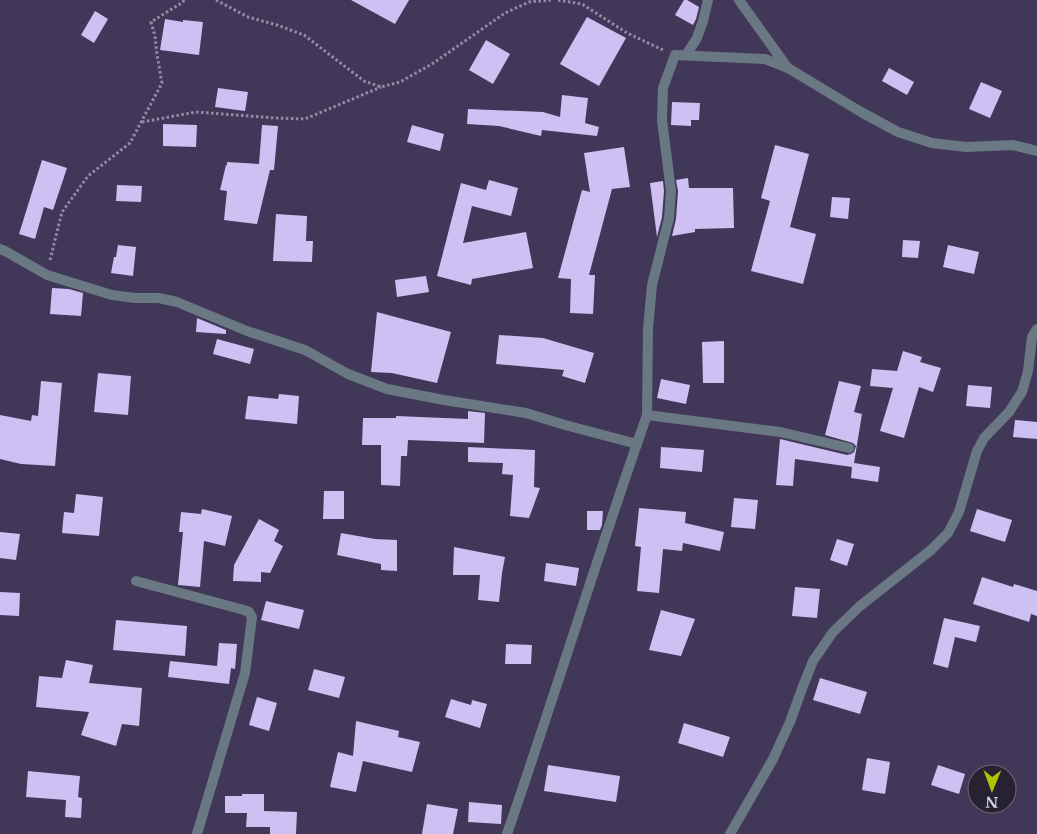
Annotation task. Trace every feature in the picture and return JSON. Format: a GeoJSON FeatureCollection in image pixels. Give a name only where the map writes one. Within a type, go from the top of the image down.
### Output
{"type":"FeatureCollection","features":[{"type":"Feature","properties":{"kind":"street"},"geometry":{"type":"LineString","coordinates":[[507,834],[646,415],[648,329],[652,285],[669,218],[671,192],[662,120],[663,88],[680,55],[697,38],[708,0]]}},
{"type":"Feature","properties":{"kind":"street"},"geometry":{"type":"LineString","coordinates":[[740,0],[788,68]]}},
{"type":"Feature","properties":{"kind":"street"},"geometry":{"type":"LineString","coordinates":[[680,55],[765,59],[788,68],[898,132],[932,143],[966,147],[1013,146],[1037,151]]}},
{"type":"Feature","properties":{"kind":"street"},"geometry":{"type":"LineString","coordinates":[[0,249],[47,275],[112,295],[135,298],[159,298],[177,302],[304,350],[348,374],[387,389],[526,413],[636,444]]}},
{"type":"Feature","properties":{"kind":"street"},"geometry":{"type":"LineString","coordinates":[[730,834],[773,759],[790,722],[813,661],[833,632],[860,606],[931,550],[948,533],[959,512],[977,451],[984,438],[1009,412],[1022,392],[1028,371],[1032,337],[1037,329]]}},
{"type":"Feature","properties":{"kind":"street"},"geometry":{"type":"LineString","coordinates":[[646,415],[780,432],[849,448]]}},
{"type":"Feature","properties":{"kind":"street"},"geometry":{"type":"LineString","coordinates":[[136,581],[244,610],[250,612],[252,617],[245,673],[197,834]]}},
{"type":"Feature","properties":{"kind":"path"},"geometry":{"type":"LineString","coordinates":[[47,275],[62,212],[88,176],[130,143],[162,83],[151,22],[184,0]]}},
{"type":"Feature","properties":{"kind":"path"},"geometry":{"type":"LineString","coordinates":[[216,0],[248,17],[278,25],[304,35],[364,80],[381,87]]}},
{"type":"Feature","properties":{"kind":"path"},"geometry":{"type":"LineString","coordinates":[[141,122],[196,112],[305,119],[381,87],[400,82],[432,64],[504,13],[529,2],[551,0]]}},
{"type":"Feature","properties":{"kind":"path"},"geometry":{"type":"LineString","coordinates":[[558,0],[582,4],[658,49],[680,55]]}},
{"type":"Feature","properties":{"kind":"building"},"geometry":{"type":"Polygon","coordinates":[[[351,0],[409,0],[395,24],[351,0]]]}},
{"type":"Feature","properties":{"kind":"building"},"geometry":{"type":"Polygon","coordinates":[[[684,0],[699,7],[693,25],[675,15],[684,0]]]}},
{"type":"Feature","properties":{"kind":"building"},"geometry":{"type":"Polygon","coordinates":[[[95,11],[108,19],[94,43],[81,35],[95,11]]]}},
{"type":"Feature","properties":{"kind":"building"},"geometry":{"type":"Polygon","coordinates":[[[587,17],[626,38],[599,86],[560,64],[587,17]]]}},
{"type":"Feature","properties":{"kind":"building"},"geometry":{"type":"Polygon","coordinates":[[[165,19],[183,22],[183,20],[203,22],[199,55],[160,50],[165,19]]]}},
{"type":"Feature","properties":{"kind":"building"},"geometry":{"type":"Polygon","coordinates":[[[486,40],[510,54],[493,84],[469,70],[486,40]]]}},
{"type":"Feature","properties":{"kind":"building"},"geometry":{"type":"Polygon","coordinates":[[[889,68],[914,82],[907,95],[882,81],[889,68]]]}},
{"type":"Feature","properties":{"kind":"building"},"geometry":{"type":"Polygon","coordinates":[[[981,82],[1002,91],[990,118],[969,109],[981,82]]]}},
{"type":"Feature","properties":{"kind":"building"},"geometry":{"type":"Polygon","coordinates":[[[218,88],[248,92],[245,111],[215,107],[218,88]]]}},
{"type":"Feature","properties":{"kind":"building"},"geometry":{"type":"Polygon","coordinates":[[[562,95],[588,98],[585,123],[599,127],[597,136],[542,130],[541,136],[499,126],[467,124],[468,109],[543,112],[560,117],[562,95]]]}},
{"type":"Feature","properties":{"kind":"building"},"geometry":{"type":"Polygon","coordinates":[[[672,102],[700,103],[699,120],[691,120],[691,126],[671,125],[672,102]]]}},
{"type":"Feature","properties":{"kind":"building"},"geometry":{"type":"Polygon","coordinates":[[[163,124],[197,125],[196,147],[163,146],[163,124]]]}},
{"type":"Feature","properties":{"kind":"building"},"geometry":{"type":"Polygon","coordinates":[[[262,125],[278,126],[274,170],[270,170],[257,224],[224,220],[227,191],[220,190],[227,162],[259,164],[262,125]]]}},
{"type":"Feature","properties":{"kind":"building"},"geometry":{"type":"Polygon","coordinates":[[[412,125],[444,134],[440,151],[407,142],[412,125]]]}},
{"type":"Feature","properties":{"kind":"building"},"geometry":{"type":"Polygon","coordinates":[[[775,145],[809,154],[790,227],[816,234],[803,284],[751,271],[770,201],[761,198],[775,145]]]}},
{"type":"Feature","properties":{"kind":"building"},"geometry":{"type":"Polygon","coordinates":[[[624,147],[630,187],[612,189],[589,275],[595,275],[593,314],[570,313],[571,279],[558,278],[582,190],[590,192],[584,153],[624,147]]]}},
{"type":"Feature","properties":{"kind":"building"},"geometry":{"type":"Polygon","coordinates":[[[42,160],[67,168],[53,210],[44,207],[35,239],[19,234],[42,160]]]}},
{"type":"Feature","properties":{"kind":"building"},"geometry":{"type":"Polygon","coordinates":[[[688,178],[689,188],[733,188],[734,228],[695,229],[695,232],[672,236],[676,219],[678,191],[676,180],[688,178]]]}},
{"type":"Feature","properties":{"kind":"building"},"geometry":{"type":"Polygon","coordinates":[[[489,180],[518,188],[511,216],[472,206],[463,243],[526,232],[533,268],[472,279],[471,285],[437,276],[461,183],[486,190],[489,180]]]}},
{"type":"Feature","properties":{"kind":"building"},"geometry":{"type":"Polygon","coordinates":[[[663,181],[662,217],[657,237],[650,183],[663,181]]]}},
{"type":"Feature","properties":{"kind":"building"},"geometry":{"type":"Polygon","coordinates":[[[117,185],[142,186],[141,202],[116,201],[117,185]]]}},
{"type":"Feature","properties":{"kind":"building"},"geometry":{"type":"Polygon","coordinates":[[[832,197],[850,198],[848,219],[830,217],[832,197]]]}},
{"type":"Feature","properties":{"kind":"building"},"geometry":{"type":"Polygon","coordinates":[[[276,214],[307,216],[306,241],[313,241],[312,262],[273,261],[276,214]]]}},
{"type":"Feature","properties":{"kind":"building"},"geometry":{"type":"Polygon","coordinates":[[[903,240],[920,241],[918,258],[902,257],[903,240]]]}},
{"type":"Feature","properties":{"kind":"building"},"geometry":{"type":"Polygon","coordinates":[[[118,245],[136,247],[133,276],[111,273],[118,245]]]}},
{"type":"Feature","properties":{"kind":"building"},"geometry":{"type":"Polygon","coordinates":[[[948,245],[979,252],[974,274],[943,267],[948,245]]]}},
{"type":"Feature","properties":{"kind":"building"},"geometry":{"type":"Polygon","coordinates":[[[426,276],[429,292],[397,297],[395,280],[426,276]]]}},
{"type":"Feature","properties":{"kind":"building"},"geometry":{"type":"Polygon","coordinates":[[[52,288],[69,289],[83,293],[81,316],[50,314],[52,288]]]}},
{"type":"Feature","properties":{"kind":"building"},"geometry":{"type":"Polygon","coordinates":[[[377,312],[451,332],[437,383],[392,373],[371,372],[377,312]]]}},
{"type":"Feature","properties":{"kind":"building"},"geometry":{"type":"Polygon","coordinates":[[[197,318],[226,330],[226,334],[196,332],[197,318]]]}},
{"type":"Feature","properties":{"kind":"building"},"geometry":{"type":"Polygon","coordinates":[[[499,335],[543,338],[594,353],[585,383],[562,376],[564,370],[496,364],[499,335]]]}},
{"type":"Feature","properties":{"kind":"building"},"geometry":{"type":"Polygon","coordinates":[[[217,339],[254,349],[250,364],[213,354],[217,339]]]}},
{"type":"Feature","properties":{"kind":"building"},"geometry":{"type":"Polygon","coordinates":[[[724,341],[724,383],[703,383],[702,342],[724,341]]]}},
{"type":"Feature","properties":{"kind":"building"},"geometry":{"type":"Polygon","coordinates":[[[903,351],[922,357],[920,362],[941,368],[933,392],[919,387],[904,438],[880,431],[893,388],[870,386],[872,369],[897,371],[903,351]]]}},
{"type":"Feature","properties":{"kind":"building"},"geometry":{"type":"Polygon","coordinates":[[[98,373],[131,376],[128,415],[94,412],[98,373]]]}},
{"type":"Feature","properties":{"kind":"building"},"geometry":{"type":"Polygon","coordinates":[[[661,379],[690,385],[686,404],[657,398],[661,379]]]}},
{"type":"Feature","properties":{"kind":"building"},"geometry":{"type":"Polygon","coordinates":[[[41,381],[62,383],[55,466],[21,464],[0,459],[0,415],[31,421],[32,415],[38,416],[41,381]]]}},
{"type":"Feature","properties":{"kind":"building"},"geometry":{"type":"Polygon","coordinates":[[[839,381],[861,386],[854,412],[862,414],[854,463],[880,467],[878,482],[851,478],[852,467],[795,459],[793,486],[776,485],[780,439],[847,455],[854,452],[856,446],[853,443],[825,435],[839,381]]]}},
{"type":"Feature","properties":{"kind":"building"},"geometry":{"type":"Polygon","coordinates":[[[968,385],[992,387],[990,408],[966,406],[968,385]]]}},
{"type":"Feature","properties":{"kind":"building"},"geometry":{"type":"Polygon","coordinates":[[[279,394],[299,396],[297,424],[245,419],[248,396],[278,399],[279,394]]]}},
{"type":"Feature","properties":{"kind":"building"},"geometry":{"type":"Polygon","coordinates":[[[468,411],[485,413],[484,443],[408,440],[407,456],[401,456],[400,486],[381,485],[381,445],[362,445],[363,418],[396,418],[396,416],[468,419],[468,411]]]}},
{"type":"Feature","properties":{"kind":"building"},"geometry":{"type":"Polygon","coordinates":[[[1015,420],[1037,422],[1037,439],[1013,437],[1015,420]]]}},
{"type":"Feature","properties":{"kind":"building"},"geometry":{"type":"Polygon","coordinates":[[[468,447],[535,450],[534,487],[540,488],[529,518],[510,516],[513,475],[502,474],[503,463],[468,462],[468,447]]]}},
{"type":"Feature","properties":{"kind":"building"},"geometry":{"type":"Polygon","coordinates":[[[661,447],[704,450],[702,472],[660,468],[661,447]]]}},
{"type":"Feature","properties":{"kind":"building"},"geometry":{"type":"Polygon","coordinates":[[[324,491],[344,491],[344,519],[323,519],[324,491]]]}},
{"type":"Feature","properties":{"kind":"building"},"geometry":{"type":"Polygon","coordinates":[[[76,494],[103,497],[99,536],[62,533],[64,512],[74,513],[76,494]]]}},
{"type":"Feature","properties":{"kind":"building"},"geometry":{"type":"Polygon","coordinates":[[[734,498],[758,500],[755,529],[731,527],[734,498]]]}},
{"type":"Feature","properties":{"kind":"building"},"geometry":{"type":"Polygon","coordinates":[[[639,508],[686,512],[685,523],[724,532],[720,551],[683,543],[682,551],[663,549],[659,593],[637,591],[641,547],[635,546],[639,508]]]}},
{"type":"Feature","properties":{"kind":"building"},"geometry":{"type":"Polygon","coordinates":[[[202,509],[232,516],[225,546],[204,541],[200,587],[178,585],[183,532],[179,532],[181,512],[201,514],[202,509]]]}},
{"type":"Feature","properties":{"kind":"building"},"geometry":{"type":"Polygon","coordinates":[[[977,509],[1012,520],[1005,542],[970,531],[977,509]]]}},
{"type":"Feature","properties":{"kind":"building"},"geometry":{"type":"Polygon","coordinates":[[[587,511],[603,511],[600,530],[587,530],[587,511]]]}},
{"type":"Feature","properties":{"kind":"building"},"geometry":{"type":"Polygon","coordinates":[[[259,519],[279,530],[274,541],[283,546],[270,573],[261,572],[261,582],[233,581],[234,565],[259,519]]]}},
{"type":"Feature","properties":{"kind":"building"},"geometry":{"type":"Polygon","coordinates":[[[0,532],[20,534],[16,560],[0,558],[0,532]]]}},
{"type":"Feature","properties":{"kind":"building"},"geometry":{"type":"Polygon","coordinates":[[[341,533],[375,539],[397,540],[397,571],[381,570],[381,564],[337,555],[341,533]]]}},
{"type":"Feature","properties":{"kind":"building"},"geometry":{"type":"Polygon","coordinates":[[[837,539],[854,544],[847,566],[830,560],[837,539]]]}},
{"type":"Feature","properties":{"kind":"building"},"geometry":{"type":"Polygon","coordinates":[[[454,547],[505,557],[499,602],[478,600],[480,575],[453,575],[454,547]]]}},
{"type":"Feature","properties":{"kind":"building"},"geometry":{"type":"Polygon","coordinates":[[[546,563],[579,568],[576,586],[544,581],[546,563]]]}},
{"type":"Feature","properties":{"kind":"building"},"geometry":{"type":"Polygon","coordinates":[[[982,577],[1013,587],[1014,584],[1037,591],[1037,616],[1031,614],[1029,622],[973,604],[982,577]]]}},
{"type":"Feature","properties":{"kind":"building"},"geometry":{"type":"Polygon","coordinates":[[[795,587],[820,589],[817,618],[792,616],[795,587]]]}},
{"type":"Feature","properties":{"kind":"building"},"geometry":{"type":"Polygon","coordinates":[[[0,592],[20,593],[19,616],[0,615],[0,592]]]}},
{"type":"Feature","properties":{"kind":"building"},"geometry":{"type":"Polygon","coordinates":[[[266,601],[304,610],[299,629],[261,620],[266,601]]]}},
{"type":"Feature","properties":{"kind":"building"},"geometry":{"type":"Polygon","coordinates":[[[661,610],[695,619],[681,656],[649,650],[661,610]]]}},
{"type":"Feature","properties":{"kind":"building"},"geometry":{"type":"Polygon","coordinates":[[[944,618],[980,626],[976,642],[955,637],[948,668],[933,664],[944,618]]]}},
{"type":"Feature","properties":{"kind":"building"},"geometry":{"type":"Polygon","coordinates":[[[116,620],[187,626],[185,656],[113,650],[116,620]]]}},
{"type":"Feature","properties":{"kind":"building"},"geometry":{"type":"Polygon","coordinates":[[[219,643],[237,644],[235,669],[231,668],[229,684],[168,677],[170,661],[217,666],[219,643]]]}},
{"type":"Feature","properties":{"kind":"building"},"geometry":{"type":"Polygon","coordinates":[[[506,644],[532,645],[531,664],[505,664],[506,644]]]}},
{"type":"Feature","properties":{"kind":"building"},"geometry":{"type":"Polygon","coordinates":[[[66,660],[93,665],[89,683],[142,688],[139,726],[122,724],[116,746],[81,735],[89,712],[36,707],[39,676],[62,678],[66,660]]]}},
{"type":"Feature","properties":{"kind":"building"},"geometry":{"type":"Polygon","coordinates":[[[314,669],[345,677],[339,698],[308,690],[314,669]]]}},
{"type":"Feature","properties":{"kind":"building"},"geometry":{"type":"Polygon","coordinates":[[[820,678],[867,692],[860,714],[813,700],[820,678]]]}},
{"type":"Feature","properties":{"kind":"building"},"geometry":{"type":"Polygon","coordinates":[[[257,697],[277,703],[269,731],[249,725],[257,697]]]}},
{"type":"Feature","properties":{"kind":"building"},"geometry":{"type":"Polygon","coordinates":[[[451,699],[471,705],[472,700],[487,704],[480,728],[445,717],[451,699]]]}},
{"type":"Feature","properties":{"kind":"building"},"geometry":{"type":"Polygon","coordinates":[[[356,721],[399,731],[398,737],[420,742],[412,772],[363,761],[356,792],[330,787],[338,752],[353,756],[356,721]]]}},
{"type":"Feature","properties":{"kind":"building"},"geometry":{"type":"Polygon","coordinates":[[[684,723],[730,737],[723,757],[678,743],[684,723]]]}},
{"type":"Feature","properties":{"kind":"building"},"geometry":{"type":"Polygon","coordinates":[[[867,758],[890,762],[885,794],[862,790],[867,758]]]}},
{"type":"Feature","properties":{"kind":"building"},"geometry":{"type":"Polygon","coordinates":[[[548,765],[620,776],[616,802],[544,791],[548,765]]]}},
{"type":"Feature","properties":{"kind":"building"},"geometry":{"type":"Polygon","coordinates":[[[938,765],[965,774],[959,794],[931,785],[938,765]]]}},
{"type":"Feature","properties":{"kind":"building"},"geometry":{"type":"Polygon","coordinates":[[[28,771],[80,776],[78,797],[82,798],[81,818],[65,817],[66,800],[26,797],[28,771]]]}},
{"type":"Feature","properties":{"kind":"building"},"geometry":{"type":"Polygon","coordinates":[[[242,794],[264,794],[264,811],[297,812],[296,834],[270,834],[270,827],[246,827],[247,813],[225,813],[225,796],[242,796],[242,794]]]}},
{"type":"Feature","properties":{"kind":"building"},"geometry":{"type":"Polygon","coordinates":[[[469,802],[502,805],[501,824],[468,822],[469,802]]]}},
{"type":"Feature","properties":{"kind":"building"},"geometry":{"type":"Polygon","coordinates":[[[427,804],[458,809],[453,834],[422,834],[427,804]]]}}]}
